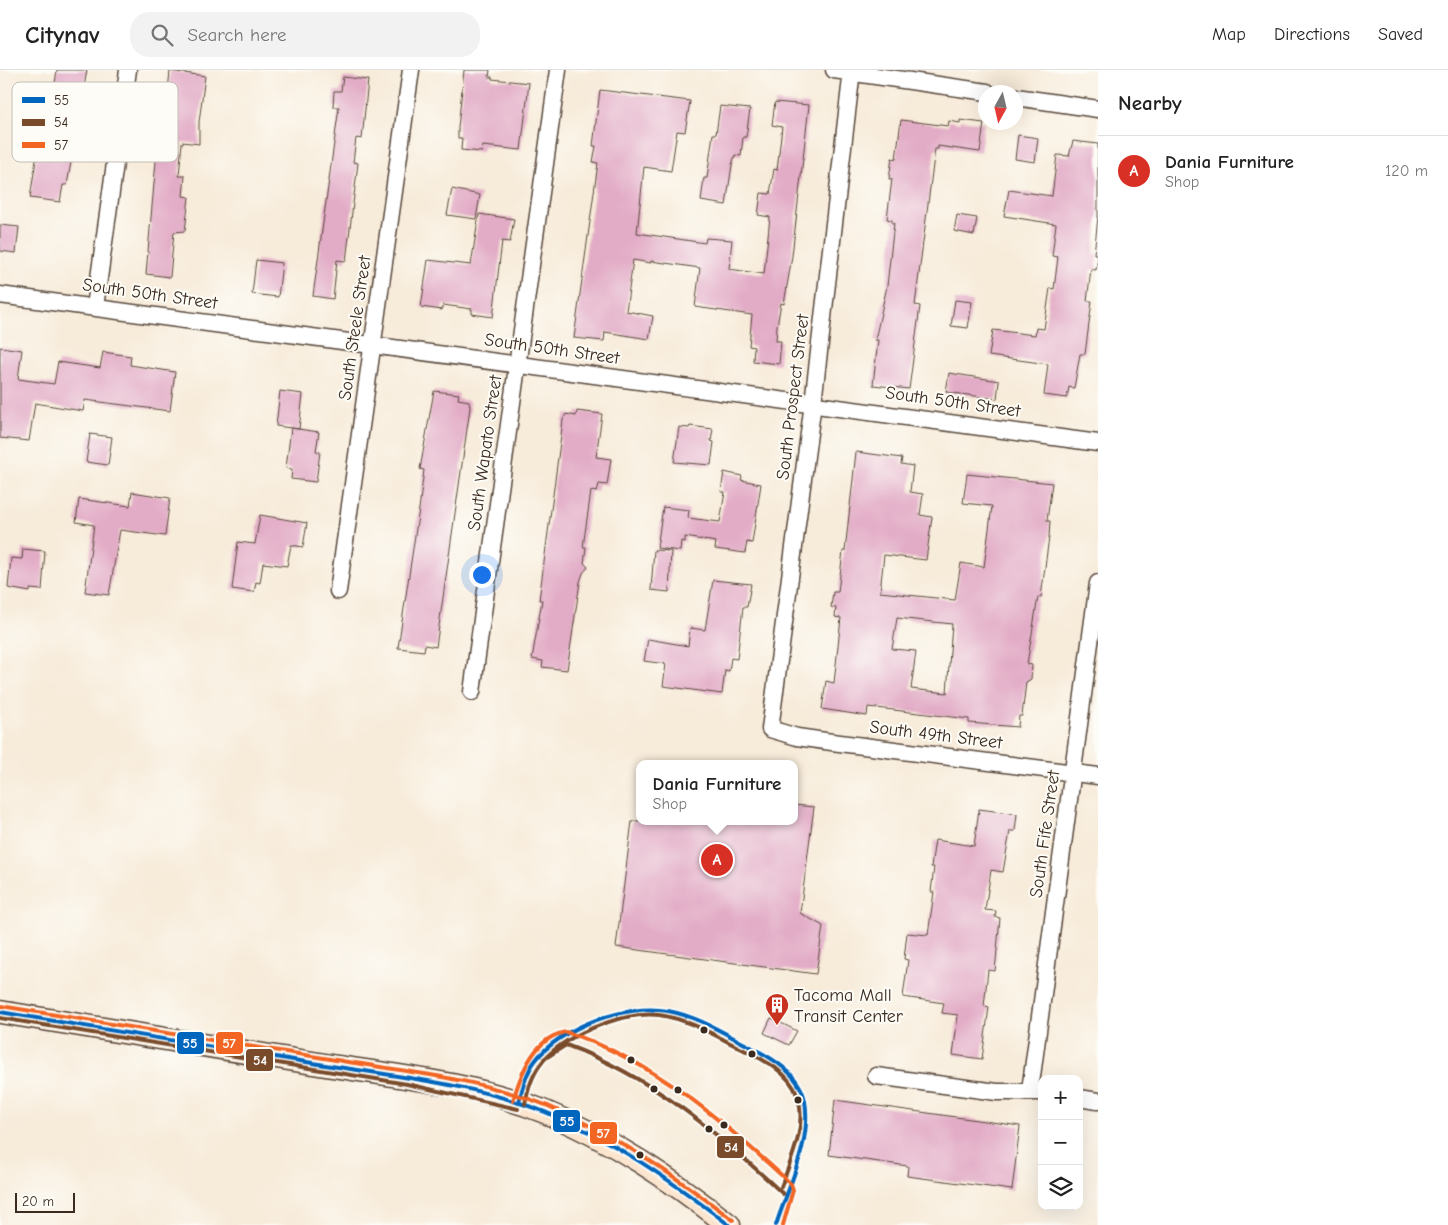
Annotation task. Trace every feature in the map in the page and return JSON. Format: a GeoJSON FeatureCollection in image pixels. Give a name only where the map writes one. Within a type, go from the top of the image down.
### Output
{"type":"FeatureCollection","features":[{"type":"Feature","properties":{"kind":"main road"},"geometry":{"type":"LineString","coordinates":[[0,1012],[408,1078],[519,1103],[577,1125],[610,1142],[680,1187],[730,1225]]}},
{"type":"Feature","properties":{"kind":"street","name":"South Steele Street"},"geometry":{"type":"LineString","coordinates":[[338,591],[411,70]]}},
{"type":"Feature","properties":{"kind":"street","name":"South Wapato Street"},"geometry":{"type":"LineString","coordinates":[[472,692],[558,70]]}},
{"type":"Feature","properties":{"kind":"street"},"geometry":{"type":"LineString","coordinates":[[834,70],[852,71],[978,91]]}},
{"type":"Feature","properties":{"kind":"street","name":"South Prospect Street"},"geometry":{"type":"LineString","coordinates":[[770,729],[813,403],[852,71]]}},
{"type":"Feature","properties":{"kind":"street"},"geometry":{"type":"LineString","coordinates":[[1023,98],[1098,109]]}},
{"type":"Feature","properties":{"kind":"street"},"geometry":{"type":"LineString","coordinates":[[95,307],[115,162]]}},
{"type":"Feature","properties":{"kind":"street","name":"South 50th Street"},"geometry":{"type":"LineString","coordinates":[[0,295],[373,344],[666,386],[813,403],[1098,443]]}},
{"type":"Feature","properties":{"kind":"street","name":"South Fife Street"},"geometry":{"type":"LineString","coordinates":[[1036,1092],[1073,772],[1098,583]]}},
{"type":"Feature","properties":{"kind":"street","name":"South 49th Street"},"geometry":{"type":"LineString","coordinates":[[770,729],[797,737],[1098,776]]}},
{"type":"Feature","properties":{"kind":"street"},"geometry":{"type":"LineString","coordinates":[[876,1076],[997,1092],[1036,1092]]}},
{"type":"Feature","properties":{"kind":"street"},"geometry":{"type":"LineString","coordinates":[[1083,1099],[1098,1101]]}},
{"type":"Feature","properties":{"kind":"building"},"geometry":{"type":"Polygon","coordinates":[[[57,70],[87,70],[85,82],[55,82],[57,70]]]}},
{"type":"Feature","properties":{"kind":"building"},"geometry":{"type":"Polygon","coordinates":[[[464,70],[490,70],[489,77],[492,77],[492,79],[529,83],[521,150],[483,146],[482,152],[461,150],[462,138],[458,138],[458,128],[464,70]]]}},
{"type":"Feature","properties":{"kind":"building"},"geometry":{"type":"Polygon","coordinates":[[[170,71],[205,76],[199,122],[199,144],[182,142],[179,176],[185,176],[183,196],[189,197],[185,231],[174,232],[170,277],[146,274],[156,162],[178,162],[178,82],[169,82],[170,71]]]}},
{"type":"Feature","properties":{"kind":"building"},"geometry":{"type":"Polygon","coordinates":[[[343,77],[368,80],[362,139],[356,138],[353,162],[358,163],[346,261],[337,260],[333,299],[313,296],[339,107],[333,107],[334,91],[341,91],[343,77]]]}},
{"type":"Feature","properties":{"kind":"building"},"geometry":{"type":"Polygon","coordinates":[[[600,90],[690,101],[685,132],[677,131],[671,171],[644,167],[637,233],[705,243],[706,238],[732,240],[729,269],[764,274],[770,217],[758,215],[761,193],[770,194],[774,169],[777,170],[782,127],[772,125],[775,102],[809,105],[792,256],[784,304],[781,303],[777,326],[776,341],[781,341],[779,364],[753,361],[754,347],[749,346],[752,315],[695,307],[700,268],[651,261],[651,263],[633,260],[626,311],[653,316],[649,339],[605,332],[604,341],[574,338],[598,163],[593,162],[596,146],[593,146],[600,90]]]}},
{"type":"Feature","properties":{"kind":"building"},"geometry":{"type":"Polygon","coordinates":[[[720,106],[750,109],[746,137],[743,137],[741,156],[735,155],[732,165],[726,205],[701,201],[704,178],[707,178],[713,134],[716,134],[720,106]]]}},
{"type":"Feature","properties":{"kind":"building"},"geometry":{"type":"Polygon","coordinates":[[[901,120],[948,126],[949,121],[960,123],[960,120],[978,122],[978,130],[983,130],[980,152],[938,146],[938,149],[935,149],[915,305],[920,306],[909,389],[873,385],[878,340],[875,340],[887,286],[894,223],[892,223],[892,220],[887,219],[892,179],[889,179],[892,158],[896,159],[901,120]]]}},
{"type":"Feature","properties":{"kind":"building"},"geometry":{"type":"Polygon","coordinates":[[[1018,135],[1038,138],[1035,162],[1015,159],[1018,135]]]}},
{"type":"Feature","properties":{"kind":"building"},"geometry":{"type":"Polygon","coordinates":[[[1073,141],[1098,144],[1098,217],[1094,254],[1098,254],[1098,258],[1096,270],[1091,269],[1087,301],[1092,301],[1085,354],[1080,354],[1074,388],[1069,387],[1067,398],[1044,395],[1048,364],[989,356],[993,330],[1035,335],[1036,328],[1044,329],[1050,288],[1054,289],[1058,257],[1052,256],[1056,224],[1004,216],[1009,190],[1052,196],[1057,155],[1069,156],[1073,141]]]}},
{"type":"Feature","properties":{"kind":"building"},"geometry":{"type":"Polygon","coordinates":[[[36,162],[71,162],[67,185],[63,185],[60,202],[30,198],[36,162]]]}},
{"type":"Feature","properties":{"kind":"building"},"geometry":{"type":"Polygon","coordinates":[[[452,189],[480,195],[476,219],[447,215],[452,189]]]}},
{"type":"Feature","properties":{"kind":"building"},"geometry":{"type":"Polygon","coordinates":[[[479,214],[514,219],[510,242],[502,241],[493,317],[472,314],[472,309],[443,305],[442,310],[421,307],[428,260],[471,265],[479,214]]]}},
{"type":"Feature","properties":{"kind":"building"},"geometry":{"type":"Polygon","coordinates":[[[957,215],[977,218],[974,235],[954,231],[957,215]]]}},
{"type":"Feature","properties":{"kind":"building"},"geometry":{"type":"Polygon","coordinates":[[[0,225],[19,227],[16,253],[0,251],[0,225]]]}},
{"type":"Feature","properties":{"kind":"building"},"geometry":{"type":"Polygon","coordinates":[[[256,260],[282,263],[278,297],[252,294],[256,260]]]}},
{"type":"Feature","properties":{"kind":"building"},"geometry":{"type":"Polygon","coordinates":[[[955,300],[972,302],[968,328],[951,326],[955,300]]]}},
{"type":"Feature","properties":{"kind":"building"},"geometry":{"type":"Polygon","coordinates":[[[0,347],[22,350],[18,379],[54,384],[58,362],[100,368],[103,352],[131,356],[130,365],[175,372],[170,411],[85,400],[83,411],[35,403],[29,441],[0,438],[0,347]]]}},
{"type":"Feature","properties":{"kind":"building"},"geometry":{"type":"Polygon","coordinates":[[[949,373],[999,381],[997,399],[946,392],[949,373]]]}},
{"type":"Feature","properties":{"kind":"building"},"geometry":{"type":"Polygon","coordinates":[[[280,391],[303,394],[299,429],[276,426],[280,391]]]}},
{"type":"Feature","properties":{"kind":"building"},"geometry":{"type":"Polygon","coordinates":[[[434,391],[459,394],[458,399],[469,401],[470,408],[436,647],[425,645],[424,651],[398,648],[424,470],[420,469],[434,391]]]}},
{"type":"Feature","properties":{"kind":"building"},"geometry":{"type":"Polygon","coordinates":[[[577,411],[602,414],[596,457],[611,459],[607,485],[599,484],[597,492],[591,491],[583,547],[586,547],[584,563],[588,567],[583,573],[580,582],[567,670],[542,667],[543,661],[532,659],[542,600],[539,600],[563,420],[566,414],[576,416],[577,411]]]}},
{"type":"Feature","properties":{"kind":"building"},"geometry":{"type":"Polygon","coordinates":[[[690,426],[713,429],[711,441],[714,442],[711,465],[674,462],[679,427],[689,428],[690,426]]]}},
{"type":"Feature","properties":{"kind":"building"},"geometry":{"type":"Polygon","coordinates":[[[291,428],[319,432],[316,451],[320,452],[316,482],[291,479],[292,469],[286,468],[291,428]]]}},
{"type":"Feature","properties":{"kind":"building"},"geometry":{"type":"Polygon","coordinates":[[[90,434],[112,437],[108,465],[86,462],[90,434]]]}},
{"type":"Feature","properties":{"kind":"building"},"geometry":{"type":"Polygon","coordinates":[[[856,452],[902,458],[901,464],[913,466],[910,492],[923,494],[920,515],[932,517],[926,560],[884,555],[880,592],[955,600],[961,563],[984,567],[992,506],[963,503],[967,474],[1052,483],[1047,521],[1050,521],[1049,537],[1041,597],[1038,597],[1027,664],[1032,665],[1031,679],[1026,682],[1022,716],[1019,716],[1018,727],[969,723],[969,719],[868,707],[867,716],[822,709],[826,681],[834,683],[841,618],[835,617],[836,608],[831,607],[833,592],[838,592],[843,551],[845,551],[856,452]],[[897,618],[892,649],[916,651],[911,689],[947,693],[952,624],[897,618]]]}},
{"type":"Feature","properties":{"kind":"building"},"geometry":{"type":"Polygon","coordinates":[[[724,472],[742,476],[741,480],[761,484],[752,543],[747,542],[745,553],[715,549],[716,542],[685,537],[685,542],[681,541],[680,551],[657,548],[663,507],[689,510],[688,518],[720,522],[725,492],[721,492],[724,472]]]}},
{"type":"Feature","properties":{"kind":"building"},"geometry":{"type":"Polygon","coordinates":[[[132,492],[170,498],[165,536],[120,530],[109,595],[85,592],[94,525],[76,522],[79,499],[130,506],[132,492]]]}},
{"type":"Feature","properties":{"kind":"building"},"geometry":{"type":"Polygon","coordinates":[[[260,515],[307,523],[303,547],[291,545],[287,566],[263,563],[260,583],[256,582],[254,592],[232,589],[238,542],[255,544],[260,515]]]}},
{"type":"Feature","properties":{"kind":"building"},"geometry":{"type":"Polygon","coordinates":[[[23,549],[45,551],[42,590],[30,589],[30,592],[8,588],[11,558],[22,559],[23,549]]]}},
{"type":"Feature","properties":{"kind":"building"},"geometry":{"type":"Polygon","coordinates":[[[654,550],[671,551],[669,592],[651,590],[654,550]]]}},
{"type":"Feature","properties":{"kind":"building"},"geometry":{"type":"Polygon","coordinates":[[[713,580],[751,584],[747,607],[743,607],[737,659],[731,658],[729,671],[725,670],[722,694],[663,686],[666,664],[644,661],[648,639],[688,646],[690,628],[705,630],[713,580]]]}},
{"type":"Feature","properties":{"kind":"building"},"geometry":{"type":"Polygon","coordinates":[[[798,805],[814,807],[800,913],[823,926],[816,974],[616,947],[632,821],[636,821],[636,825],[798,825],[798,805]]]}},
{"type":"Feature","properties":{"kind":"building"},"geometry":{"type":"Polygon","coordinates":[[[979,809],[1017,814],[1015,831],[1010,831],[1003,872],[991,870],[985,910],[996,911],[995,917],[1000,918],[995,971],[988,970],[984,1006],[989,1007],[982,1059],[953,1055],[958,1015],[942,1013],[944,1003],[903,997],[908,960],[904,959],[907,933],[928,935],[934,892],[931,892],[934,867],[931,867],[935,840],[974,846],[979,809]]]}},
{"type":"Feature","properties":{"kind":"building","name":"Tacoma Mall Transit Center"},"geometry":{"type":"Polygon","coordinates":[[[771,1018],[797,1031],[789,1045],[764,1033],[771,1018]]]}},
{"type":"Feature","properties":{"kind":"building"},"geometry":{"type":"Polygon","coordinates":[[[835,1100],[1020,1126],[1012,1190],[907,1176],[908,1166],[829,1155],[835,1100]]]}},
{"type":"Feature","properties":{"kind":"transit line","name":"57"},"geometry":{"type":"LineString","coordinates":[[1,1006],[437,1076],[465,1081],[521,1096],[573,1117],[621,1143],[667,1172],[733,1220]]}},
{"type":"Feature","properties":{"kind":"transit line","name":"55"},"geometry":{"type":"LineString","coordinates":[[519,1103],[529,1071],[546,1049],[577,1028],[596,1020],[614,1014],[652,1009],[678,1013],[709,1025],[783,1067],[791,1074],[802,1091],[806,1117],[802,1148],[776,1225]]}},
{"type":"Feature","properties":{"kind":"transit line","name":"55"},"geometry":{"type":"LineString","coordinates":[[0,1012],[436,1083],[518,1102],[570,1123],[618,1148],[663,1177],[729,1225]]}},
{"type":"Feature","properties":{"kind":"transit line","name":"54"},"geometry":{"type":"LineString","coordinates":[[525,1104],[532,1079],[540,1065],[549,1054],[577,1035],[611,1021],[628,1017],[659,1015],[680,1020],[711,1033],[765,1061],[781,1072],[793,1086],[800,1106],[801,1118],[797,1142],[781,1187]]}},
{"type":"Feature","properties":{"kind":"transit line","name":"54"},"geometry":{"type":"LineString","coordinates":[[0,1018],[407,1084],[518,1109]]}},
{"type":"Feature","properties":{"kind":"transit line","name":"57"},"geometry":{"type":"LineString","coordinates":[[513,1101],[530,1059],[546,1041],[555,1035],[566,1032],[598,1044],[659,1076],[687,1096],[714,1116],[791,1184],[793,1190],[783,1225]]}},
{"type":"Feature","properties":{"kind":"transit line","name":"54"},"geometry":{"type":"LineString","coordinates":[[544,1059],[566,1045],[597,1058],[655,1089],[708,1128],[783,1194]]}},
{"type":"Feature","properties":{"kind":"place","name":"Dania Furniture"},"geometry":{"type":"Point","coordinates":[717,860]}},
{"type":"Feature","properties":{"kind":"place","name":"Tacoma Mall Transit Center"},"geometry":{"type":"Point","coordinates":[777,1026]}}]}
